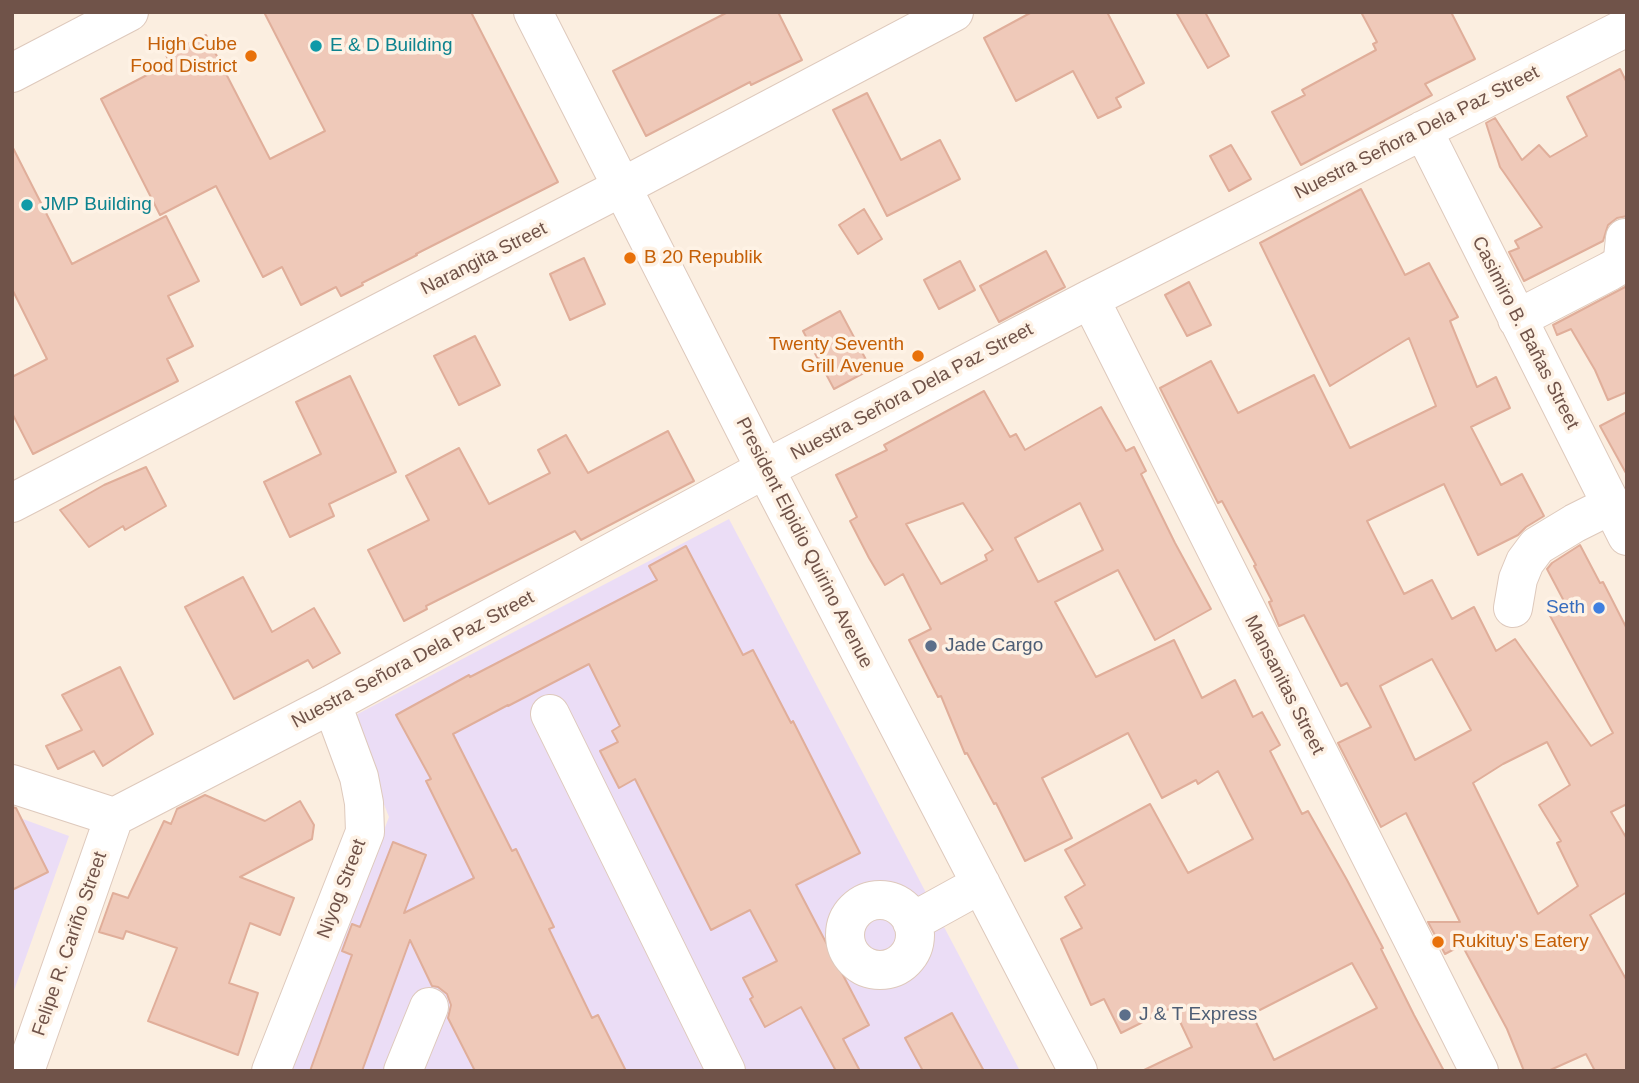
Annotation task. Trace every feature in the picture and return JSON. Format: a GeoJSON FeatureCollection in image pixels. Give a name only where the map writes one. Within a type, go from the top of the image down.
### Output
{"type":"FeatureCollection","features":[{"type":"Feature","properties":{"kind":"street"},"geometry":{"type":"LineString","coordinates":[[12,73],[129,12]]}},
{"type":"Feature","properties":{"kind":"street","name":"President Elpidio Quirino Avenue"},"geometry":{"type":"LineString","coordinates":[[533,12],[765,469],[1078,1071]]}},
{"type":"Feature","properties":{"kind":"street","name":"Narangita Street"},"geometry":{"type":"LineString","coordinates":[[17,490],[622,187],[954,12]]}},
{"type":"Feature","properties":{"kind":"street","name":"Nuestra Señora Dela Paz Street"},"geometry":{"type":"LineString","coordinates":[[114,817],[332,704],[765,469],[1090,299],[1627,27]]}},
{"type":"Feature","properties":{"kind":"street","name":"Casimiro B. Bañas Street"},"geometry":{"type":"LineString","coordinates":[[1423,130],[1619,521]]}},
{"type":"Feature","properties":{"kind":"street"},"geometry":{"type":"LineString","coordinates":[[1517,319],[1620,265],[1625,238]]}},
{"type":"Feature","properties":{"kind":"street","name":"Mansanitas Street"},"geometry":{"type":"LineString","coordinates":[[1090,299],[1479,1071]]}},
{"type":"Feature","properties":{"kind":"street"},"geometry":{"type":"LineString","coordinates":[[1513,608],[1518,579],[1525,562],[1537,546],[1575,523],[1619,521]]}},
{"type":"Feature","properties":{"kind":"street","name":"Niyog Street"},"geometry":{"type":"LineString","coordinates":[[271,1071],[365,832],[364,803],[359,777],[332,704]]}},
{"type":"Feature","properties":{"kind":"street"},"geometry":{"type":"LineString","coordinates":[[550,714],[726,1071]]}},
{"type":"Feature","properties":{"kind":"street"},"geometry":{"type":"LineString","coordinates":[[12,783],[114,817]]}},
{"type":"Feature","properties":{"kind":"street","name":"Felipe R. Cariño Street"},"geometry":{"type":"LineString","coordinates":[[25,1071],[114,817]]}},
{"type":"Feature","properties":{"kind":"street"},"geometry":{"type":"LineString","coordinates":[[912,922],[981,884]]}},
{"type":"Feature","properties":{"kind":"street"},"geometry":{"type":"LineString","coordinates":[[403,1071],[429,1007]]}},
{"type":"Feature","properties":{"kind":"shaded area"},"geometry":{"type":"Polygon","coordinates":[[[729,519],[1020,1071],[292,1071],[389,817],[350,718],[729,519]]]}},
{"type":"Feature","properties":{"kind":"shaded area"},"geometry":{"type":"Polygon","coordinates":[[[12,815],[69,836],[12,996],[12,815]]]}},
{"type":"Feature","properties":{"kind":"building"},"geometry":{"type":"Polygon","coordinates":[[[264,12],[471,12],[558,182],[416,254],[341,296],[336,287],[301,305],[282,267],[263,277],[216,186],[160,215],[101,99],[170,63],[166,55],[206,35],[270,159],[325,131],[264,12]]]}},
{"type":"Feature","properties":{"kind":"building"},"geometry":{"type":"Polygon","coordinates":[[[728,12],[778,12],[802,60],[751,85],[750,82],[646,136],[613,71],[728,12]]]}},
{"type":"Feature","properties":{"kind":"building"},"geometry":{"type":"Polygon","coordinates":[[[1032,12],[1107,12],[1144,83],[1116,98],[1121,107],[1098,118],[1073,71],[1016,101],[984,38],[1032,12]]]}},
{"type":"Feature","properties":{"kind":"building"},"geometry":{"type":"Polygon","coordinates":[[[1176,12],[1205,12],[1229,56],[1208,68],[1176,12]]]}},
{"type":"Feature","properties":{"kind":"building"},"geometry":{"type":"Polygon","coordinates":[[[1361,12],[1451,12],[1475,59],[1425,84],[1432,95],[1301,165],[1272,112],[1305,95],[1302,90],[1376,50],[1373,44],[1377,42],[1361,12]]]}},
{"type":"Feature","properties":{"kind":"building"},"geometry":{"type":"Polygon","coordinates":[[[1620,69],[1627,83],[1627,216],[1617,218],[1608,225],[1603,241],[1524,281],[1509,252],[1519,248],[1515,241],[1542,227],[1500,167],[1486,123],[1495,118],[1522,160],[1539,145],[1550,157],[1587,136],[1567,97],[1620,69]]]}},
{"type":"Feature","properties":{"kind":"building"},"geometry":{"type":"Polygon","coordinates":[[[867,93],[901,160],[940,140],[960,179],[887,216],[833,110],[867,93]]]}},
{"type":"Feature","properties":{"kind":"building"},"geometry":{"type":"Polygon","coordinates":[[[1231,145],[1251,179],[1229,191],[1210,156],[1231,145]]]}},
{"type":"Feature","properties":{"kind":"building"},"geometry":{"type":"Polygon","coordinates":[[[12,146],[72,264],[166,216],[199,281],[168,296],[193,346],[167,359],[178,381],[33,454],[12,413],[12,377],[47,359],[12,289],[12,146]]]}},
{"type":"Feature","properties":{"kind":"building"},"geometry":{"type":"Polygon","coordinates":[[[1361,189],[1405,275],[1429,263],[1458,317],[1450,321],[1477,387],[1496,377],[1510,408],[1471,427],[1501,485],[1522,474],[1544,516],[1518,535],[1478,555],[1444,484],[1367,521],[1404,594],[1432,580],[1452,619],[1474,607],[1496,651],[1515,639],[1591,746],[1613,733],[1548,612],[1565,603],[1547,569],[1580,545],[1627,629],[1627,804],[1611,812],[1627,839],[1627,892],[1590,915],[1627,981],[1627,1071],[1595,1071],[1586,1054],[1548,1071],[1524,1071],[1507,1029],[1462,945],[1445,954],[1428,922],[1460,922],[1406,813],[1381,827],[1338,743],[1371,727],[1347,683],[1341,686],[1304,615],[1279,626],[1269,602],[1272,601],[1254,566],[1256,565],[1222,501],[1218,503],[1160,388],[1211,361],[1238,413],[1314,375],[1350,448],[1436,406],[1409,338],[1330,386],[1260,243],[1361,189]],[[1432,659],[1380,686],[1415,760],[1471,730],[1432,659]],[[1547,742],[1473,783],[1538,914],[1578,886],[1557,843],[1561,841],[1539,805],[1570,785],[1547,742]]]}},
{"type":"Feature","properties":{"kind":"building"},"geometry":{"type":"Polygon","coordinates":[[[864,209],[882,239],[858,254],[839,225],[864,209]]]}},
{"type":"Feature","properties":{"kind":"building"},"geometry":{"type":"Polygon","coordinates":[[[1046,251],[1065,287],[999,322],[980,286],[1046,251]]]}},
{"type":"Feature","properties":{"kind":"building"},"geometry":{"type":"Polygon","coordinates":[[[584,258],[605,304],[570,320],[550,274],[584,258]]]}},
{"type":"Feature","properties":{"kind":"building"},"geometry":{"type":"Polygon","coordinates":[[[960,261],[975,290],[939,309],[924,280],[960,261]]]}},
{"type":"Feature","properties":{"kind":"building"},"geometry":{"type":"Polygon","coordinates":[[[1189,282],[1211,325],[1187,336],[1165,295],[1189,282]]]}},
{"type":"Feature","properties":{"kind":"building"},"geometry":{"type":"Polygon","coordinates":[[[1627,286],[1627,392],[1608,400],[1595,370],[1571,329],[1557,335],[1553,325],[1627,286]]]}},
{"type":"Feature","properties":{"kind":"building"},"geometry":{"type":"Polygon","coordinates":[[[840,311],[871,369],[834,389],[803,331],[840,311]]]}},
{"type":"Feature","properties":{"kind":"building"},"geometry":{"type":"Polygon","coordinates":[[[475,336],[500,385],[459,405],[434,356],[475,336]]]}},
{"type":"Feature","properties":{"kind":"building"},"geometry":{"type":"Polygon","coordinates":[[[350,376],[396,472],[329,504],[334,516],[290,537],[264,482],[321,454],[296,402],[350,376]]]}},
{"type":"Feature","properties":{"kind":"building"},"geometry":{"type":"Polygon","coordinates":[[[984,391],[1010,437],[1016,434],[1025,450],[1101,407],[1126,451],[1134,447],[1146,471],[1141,474],[1211,609],[1155,640],[1118,570],[1055,602],[1096,677],[1174,640],[1202,698],[1235,680],[1253,717],[1262,712],[1280,745],[1270,751],[1302,814],[1308,811],[1347,880],[1444,1071],[1142,1071],[1192,1047],[1173,1007],[1121,1033],[1104,999],[1091,1005],[1061,939],[1082,928],[1065,897],[1085,885],[1065,850],[1150,804],[1188,873],[1253,839],[1218,771],[1198,784],[1196,780],[1162,798],[1128,733],[1042,778],[1072,838],[1025,861],[996,803],[994,804],[967,753],[965,754],[941,696],[938,697],[909,640],[931,629],[903,574],[885,585],[850,521],[857,517],[836,475],[887,450],[884,445],[984,391]],[[963,503],[906,524],[941,584],[987,560],[985,555],[993,550],[963,503]],[[1080,503],[1015,538],[1038,582],[1103,550],[1080,503]],[[1352,963],[1252,1014],[1274,1060],[1377,1008],[1352,963]]]}},
{"type":"Feature","properties":{"kind":"building"},"geometry":{"type":"Polygon","coordinates":[[[1627,412],[1627,475],[1600,426],[1627,412]]]}},
{"type":"Feature","properties":{"kind":"building"},"geometry":{"type":"Polygon","coordinates":[[[668,431],[694,481],[581,540],[575,531],[426,606],[427,609],[404,621],[368,550],[429,520],[406,476],[459,448],[489,504],[550,473],[538,450],[566,435],[588,473],[668,431]]]}},
{"type":"Feature","properties":{"kind":"building"},"geometry":{"type":"Polygon","coordinates":[[[146,467],[166,506],[125,530],[123,526],[89,547],[60,510],[104,485],[146,467]]]}},
{"type":"Feature","properties":{"kind":"building"},"geometry":{"type":"Polygon","coordinates":[[[686,546],[743,655],[753,650],[791,723],[793,721],[860,853],[796,885],[869,1025],[843,1039],[860,1071],[836,1071],[801,1007],[765,1027],[750,999],[753,997],[743,978],[777,961],[750,910],[711,930],[635,779],[619,788],[600,751],[618,742],[612,731],[620,726],[589,664],[453,734],[512,851],[516,849],[554,927],[549,929],[592,1018],[598,1015],[626,1071],[475,1071],[448,1018],[451,1005],[447,994],[432,986],[410,940],[362,1071],[310,1071],[352,955],[342,951],[352,924],[360,927],[393,842],[426,855],[404,913],[474,878],[426,781],[431,779],[396,715],[657,580],[649,566],[686,546]]]}},
{"type":"Feature","properties":{"kind":"building"},"geometry":{"type":"Polygon","coordinates":[[[243,577],[272,632],[314,608],[340,653],[313,668],[308,660],[234,699],[185,607],[243,577]]]}},
{"type":"Feature","properties":{"kind":"building"},"geometry":{"type":"Polygon","coordinates":[[[120,667],[153,734],[103,766],[94,751],[58,769],[46,746],[82,730],[62,695],[120,667]]]}},
{"type":"Feature","properties":{"kind":"building"},"geometry":{"type":"Polygon","coordinates":[[[205,795],[265,821],[300,801],[314,825],[312,839],[240,877],[294,898],[280,935],[250,923],[229,983],[258,993],[238,1055],[148,1021],[177,948],[126,931],[123,939],[99,932],[113,893],[128,898],[164,821],[171,824],[177,809],[205,795]]]}},
{"type":"Feature","properties":{"kind":"building"},"geometry":{"type":"Polygon","coordinates":[[[12,807],[16,808],[48,872],[12,890],[12,807]]]}},
{"type":"Feature","properties":{"kind":"building"},"geometry":{"type":"Polygon","coordinates":[[[952,1013],[984,1071],[923,1071],[905,1038],[952,1013]]]}},
{"type":"Feature","properties":{"kind":"place","name":"E & D Building"},"geometry":{"type":"Point","coordinates":[316,46]}},
{"type":"Feature","properties":{"kind":"place","name":"High Cube Food District"},"geometry":{"type":"Point","coordinates":[251,56]}},
{"type":"Feature","properties":{"kind":"place","name":"JMP Building"},"geometry":{"type":"Point","coordinates":[27,205]}},
{"type":"Feature","properties":{"kind":"place","name":"B 20 Republik"},"geometry":{"type":"Point","coordinates":[630,258]}},
{"type":"Feature","properties":{"kind":"place","name":"Twenty Seventh Grill Avenue"},"geometry":{"type":"Point","coordinates":[918,356]}},
{"type":"Feature","properties":{"kind":"place","name":"Seth"},"geometry":{"type":"Point","coordinates":[1599,608]}},
{"type":"Feature","properties":{"kind":"place","name":"Jade Cargo"},"geometry":{"type":"Point","coordinates":[931,646]}},
{"type":"Feature","properties":{"kind":"place","name":"Rukituy's Eatery"},"geometry":{"type":"Point","coordinates":[1438,942]}},
{"type":"Feature","properties":{"kind":"place","name":"J & T Express"},"geometry":{"type":"Point","coordinates":[1125,1015]}}]}
